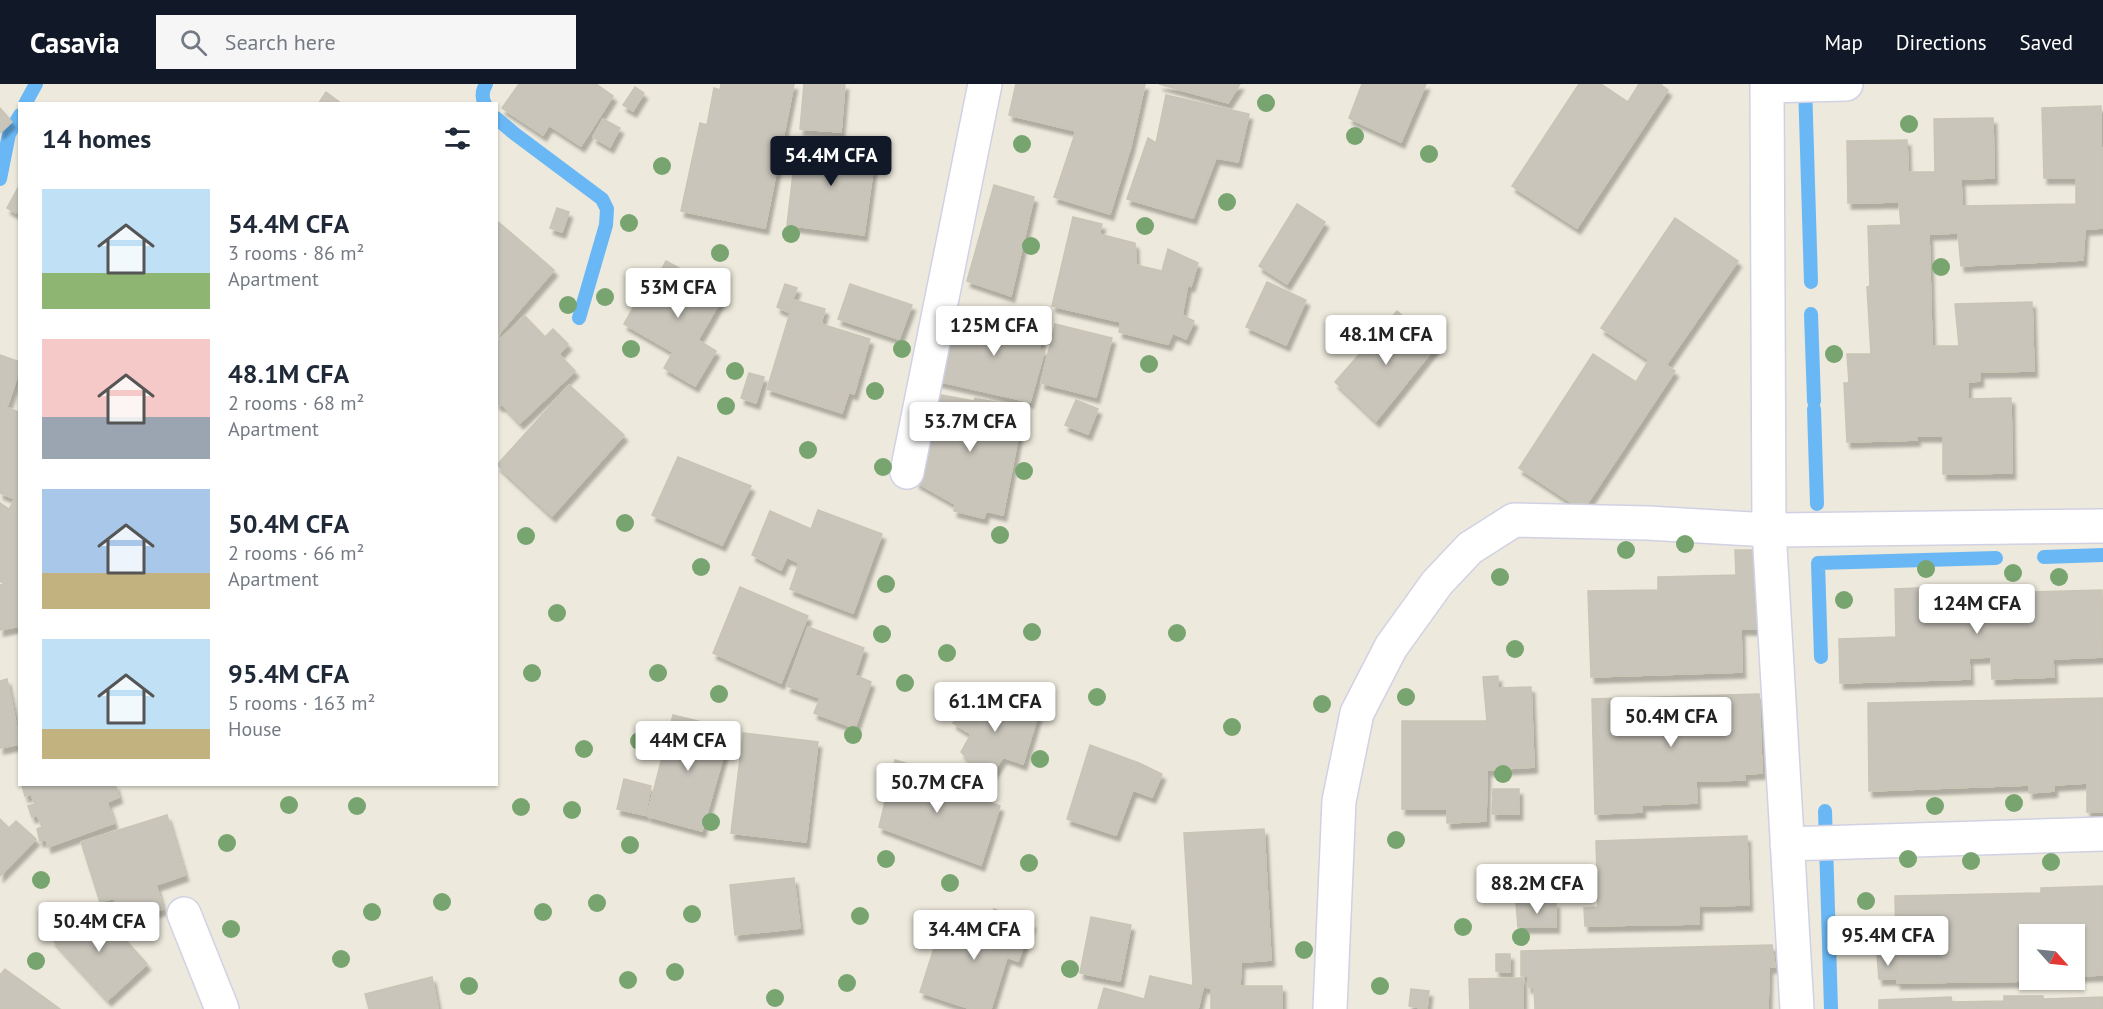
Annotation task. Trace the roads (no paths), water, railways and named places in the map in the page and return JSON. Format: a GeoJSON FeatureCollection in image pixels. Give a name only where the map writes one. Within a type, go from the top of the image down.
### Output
{"type":"FeatureCollection","features":[{"type":"Feature","properties":{"kind":"street"},"geometry":{"type":"LineString","coordinates":[[907,472],[985,84]]}},
{"type":"Feature","properties":{"kind":"street"},"geometry":{"type":"LineString","coordinates":[[1797,1009],[1769,530],[1767,85],[1846,84]]}},
{"type":"Feature","properties":{"kind":"street"},"geometry":{"type":"LineString","coordinates":[[1330,1009],[1339,801],[1358,713],[1391,647],[1437,584],[1470,548],[1514,520],[1648,523],[1769,530],[2103,526]]}},
{"type":"Feature","properties":{"kind":"street"},"geometry":{"type":"LineString","coordinates":[[1787,844],[2103,834]]}},
{"type":"Feature","properties":{"kind":"street"},"geometry":{"type":"LineString","coordinates":[[184,914],[222,1009]]}},
{"type":"Feature","properties":{"kind":"waterway"},"geometry":{"type":"LineString","coordinates":[[26,102],[36,84]]}},
{"type":"Feature","properties":{"kind":"waterway"},"geometry":{"type":"LineString","coordinates":[[484,102],[482,94],[486,84]]}},
{"type":"Feature","properties":{"kind":"waterway"},"geometry":{"type":"LineString","coordinates":[[1805,84],[1811,282]]}},
{"type":"Feature","properties":{"kind":"waterway"},"geometry":{"type":"LineString","coordinates":[[0,179],[9,134],[18,118]]}},
{"type":"Feature","properties":{"kind":"waterway"},"geometry":{"type":"LineString","coordinates":[[498,120],[602,199],[607,209],[606,225],[579,318]]}},
{"type":"Feature","properties":{"kind":"waterway"},"geometry":{"type":"LineString","coordinates":[[1811,314],[1814,401]]}},
{"type":"Feature","properties":{"kind":"waterway"},"geometry":{"type":"LineString","coordinates":[[1814,409],[1817,504]]}},
{"type":"Feature","properties":{"kind":"waterway"},"geometry":{"type":"LineString","coordinates":[[2044,557],[2103,555]]}},
{"type":"Feature","properties":{"kind":"waterway"},"geometry":{"type":"LineString","coordinates":[[1821,657],[1818,563],[1996,558]]}},
{"type":"Feature","properties":{"kind":"waterway"},"geometry":{"type":"LineString","coordinates":[[1825,811],[1831,1009]]}}]}
